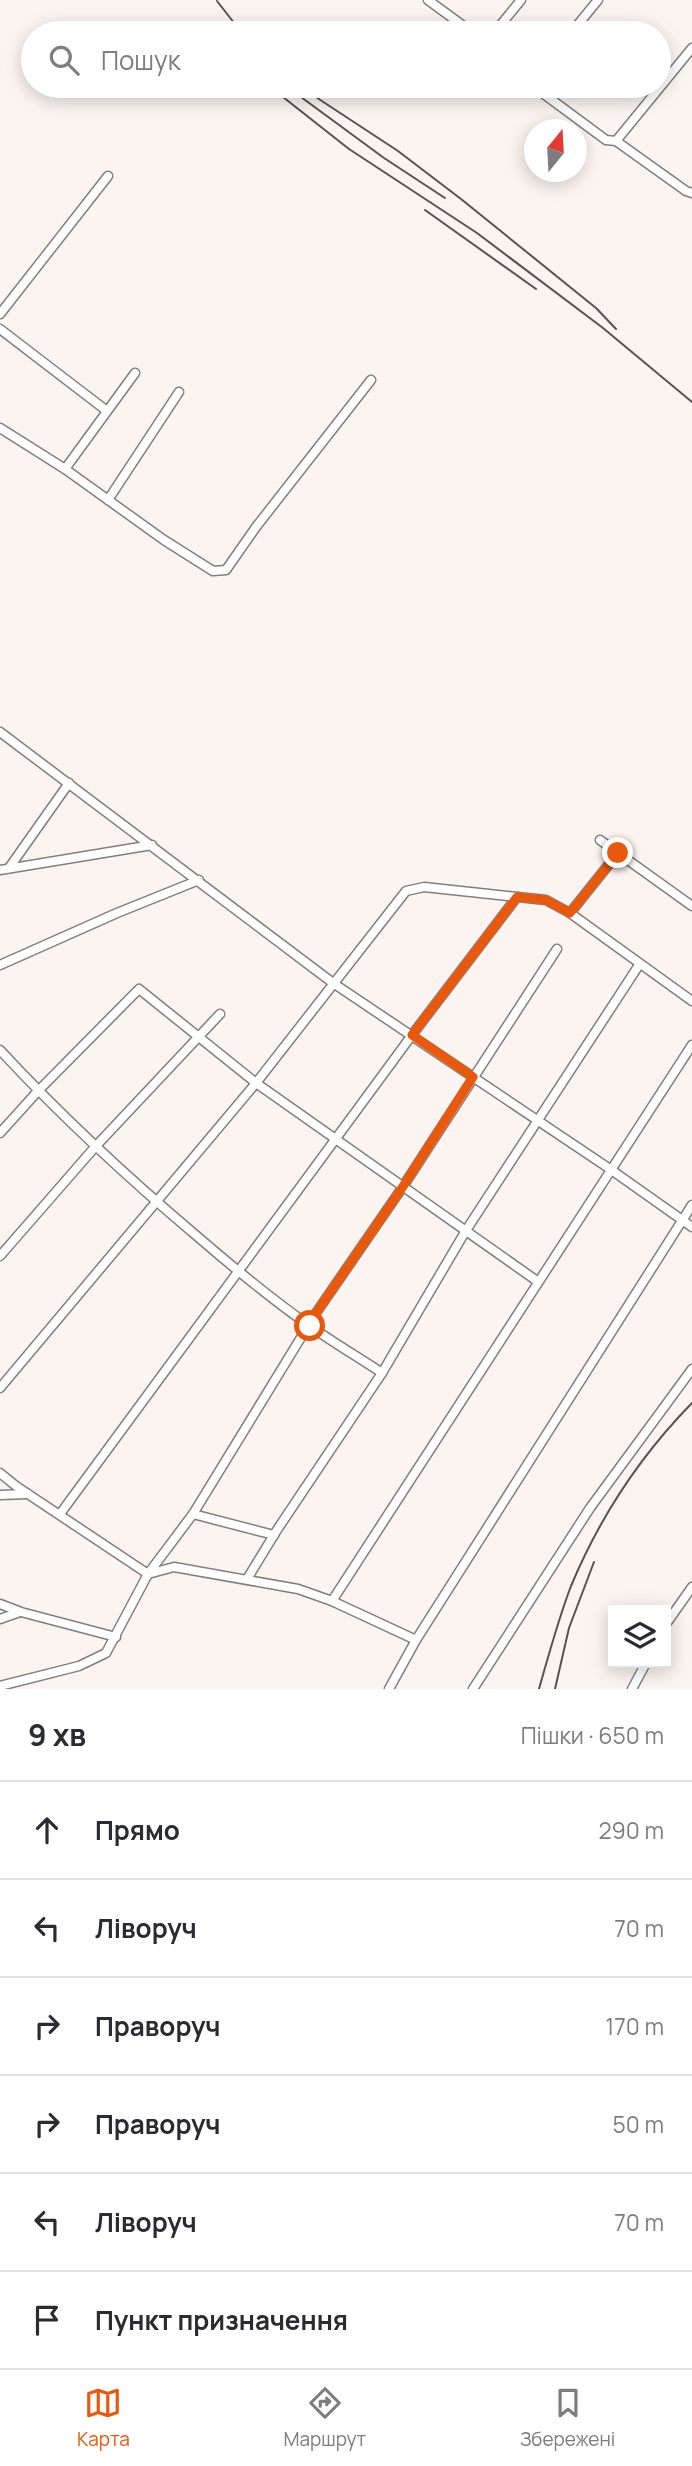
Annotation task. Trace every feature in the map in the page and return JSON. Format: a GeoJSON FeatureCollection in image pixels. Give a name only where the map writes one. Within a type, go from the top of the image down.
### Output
{"type":"FeatureCollection","features":[{"type":"Feature","properties":{"kind":"street"},"geometry":{"type":"LineString","coordinates":[[428,0],[457,21]]}},
{"type":"Feature","properties":{"kind":"street"},"geometry":{"type":"LineString","coordinates":[[504,21],[521,0]]}},
{"type":"Feature","properties":{"kind":"street"},"geometry":{"type":"LineString","coordinates":[[581,21],[598,0]]}},
{"type":"Feature","properties":{"kind":"street"},"geometry":{"type":"LineString","coordinates":[[671,74],[692,48]]}},
{"type":"Feature","properties":{"kind":"street"},"geometry":{"type":"LineString","coordinates":[[549,98],[606,140],[616,141],[692,193]]}},
{"type":"Feature","properties":{"kind":"street"},"geometry":{"type":"LineString","coordinates":[[616,141],[651,98]]}},
{"type":"Feature","properties":{"kind":"street"},"geometry":{"type":"LineString","coordinates":[[0,314],[108,176]]}},
{"type":"Feature","properties":{"kind":"street"},"geometry":{"type":"LineString","coordinates":[[0,329],[107,411]]}},
{"type":"Feature","properties":{"kind":"street"},"geometry":{"type":"LineString","coordinates":[[65,470],[135,373]]}},
{"type":"Feature","properties":{"kind":"street"},"geometry":{"type":"LineString","coordinates":[[0,428],[213,571],[226,570],[256,527],[371,380]]}},
{"type":"Feature","properties":{"kind":"street"},"geometry":{"type":"LineString","coordinates":[[107,500],[179,393]]}},
{"type":"Feature","properties":{"kind":"street"},"geometry":{"type":"LineString","coordinates":[[0,732],[333,983],[692,1227]]}},
{"type":"Feature","properties":{"kind":"street"},"geometry":{"type":"LineString","coordinates":[[4,869],[69,783]]}},
{"type":"Feature","properties":{"kind":"street"},"geometry":{"type":"LineString","coordinates":[[600,840],[692,906]]}},
{"type":"Feature","properties":{"kind":"street"},"geometry":{"type":"LineString","coordinates":[[4,869],[152,845]]}},
{"type":"Feature","properties":{"kind":"street"},"geometry":{"type":"LineString","coordinates":[[570,913],[618,853]]}},
{"type":"Feature","properties":{"kind":"street"},"geometry":{"type":"LineString","coordinates":[[0,965],[199,880]]}},
{"type":"Feature","properties":{"kind":"street"},"geometry":{"type":"LineString","coordinates":[[0,1388],[256,1083],[406,891],[424,887],[546,900],[570,913],[692,1001]]}},
{"type":"Feature","properties":{"kind":"street"},"geometry":{"type":"LineString","coordinates":[[60,1514],[412,1035],[517,897]]}},
{"type":"Feature","properties":{"kind":"street"},"geometry":{"type":"LineString","coordinates":[[0,1686],[79,1666],[106,1653],[148,1574],[193,1514],[316,1313],[402,1188],[557,949]]}},
{"type":"Feature","properties":{"kind":"street"},"geometry":{"type":"LineString","coordinates":[[247,1579],[382,1373],[465,1232],[639,965]]}},
{"type":"Feature","properties":{"kind":"street"},"geometry":{"type":"LineString","coordinates":[[0,1133],[37,1091],[139,989],[256,1083],[537,1281]]}},
{"type":"Feature","properties":{"kind":"street"},"geometry":{"type":"LineString","coordinates":[[0,1256],[95,1147],[220,1014]]}},
{"type":"Feature","properties":{"kind":"street"},"geometry":{"type":"LineString","coordinates":[[332,1601],[692,1045]]}},
{"type":"Feature","properties":{"kind":"street"},"geometry":{"type":"LineString","coordinates":[[0,1050],[37,1091],[156,1202],[239,1272],[310,1326],[382,1373]]}},
{"type":"Feature","properties":{"kind":"street"},"geometry":{"type":"LineString","coordinates":[[389,1689],[416,1640],[692,1205]]}},
{"type":"Feature","properties":{"kind":"street"},"geometry":{"type":"LineString","coordinates":[[473,1689],[590,1508],[692,1369]]}},
{"type":"Feature","properties":{"kind":"street"},"geometry":{"type":"LineString","coordinates":[[0,1472],[148,1574],[174,1567],[298,1589],[332,1601],[416,1640]]}},
{"type":"Feature","properties":{"kind":"street"},"geometry":{"type":"LineString","coordinates":[[0,1495],[29,1494]]}},
{"type":"Feature","properties":{"kind":"street"},"geometry":{"type":"LineString","coordinates":[[193,1514],[274,1535]]}},
{"type":"Feature","properties":{"kind":"street"},"geometry":{"type":"LineString","coordinates":[[671,1617],[692,1587]]}},
{"type":"Feature","properties":{"kind":"street"},"geometry":{"type":"LineString","coordinates":[[0,1604],[116,1637]]}},
{"type":"Feature","properties":{"kind":"street"},"geometry":{"type":"LineString","coordinates":[[0,1619],[21,1612]]}},
{"type":"Feature","properties":{"kind":"street"},"geometry":{"type":"LineString","coordinates":[[632,1689],[643,1668]]}},
{"type":"Feature","properties":{"kind":"railway"},"geometry":{"type":"LineString","coordinates":[[217,1],[233,21]]}},
{"type":"Feature","properties":{"kind":"railway"},"geometry":{"type":"LineString","coordinates":[[284,98],[349,149],[477,233],[603,328],[692,402]]}},
{"type":"Feature","properties":{"kind":"railway"},"geometry":{"type":"LineString","coordinates":[[302,98],[384,158],[445,198]]}},
{"type":"Feature","properties":{"kind":"railway"},"geometry":{"type":"LineString","coordinates":[[317,98],[398,151],[461,199],[596,308],[616,329]]}},
{"type":"Feature","properties":{"kind":"railway"},"geometry":{"type":"LineString","coordinates":[[425,210],[536,289]]}},
{"type":"Feature","properties":{"kind":"railway"},"geometry":{"type":"LineString","coordinates":[[539,1689],[566,1599],[595,1536],[639,1466],[692,1403]]}},
{"type":"Feature","properties":{"kind":"railway"},"geometry":{"type":"LineString","coordinates":[[555,1689],[569,1628],[594,1562]]}},
{"type":"Feature","properties":{"kind":"route"},"geometry":{"type":"LineString","coordinates":[[310,1326],[316,1313],[402,1188],[473,1077],[412,1035],[517,897],[546,900],[570,913],[618,853]]}}]}
